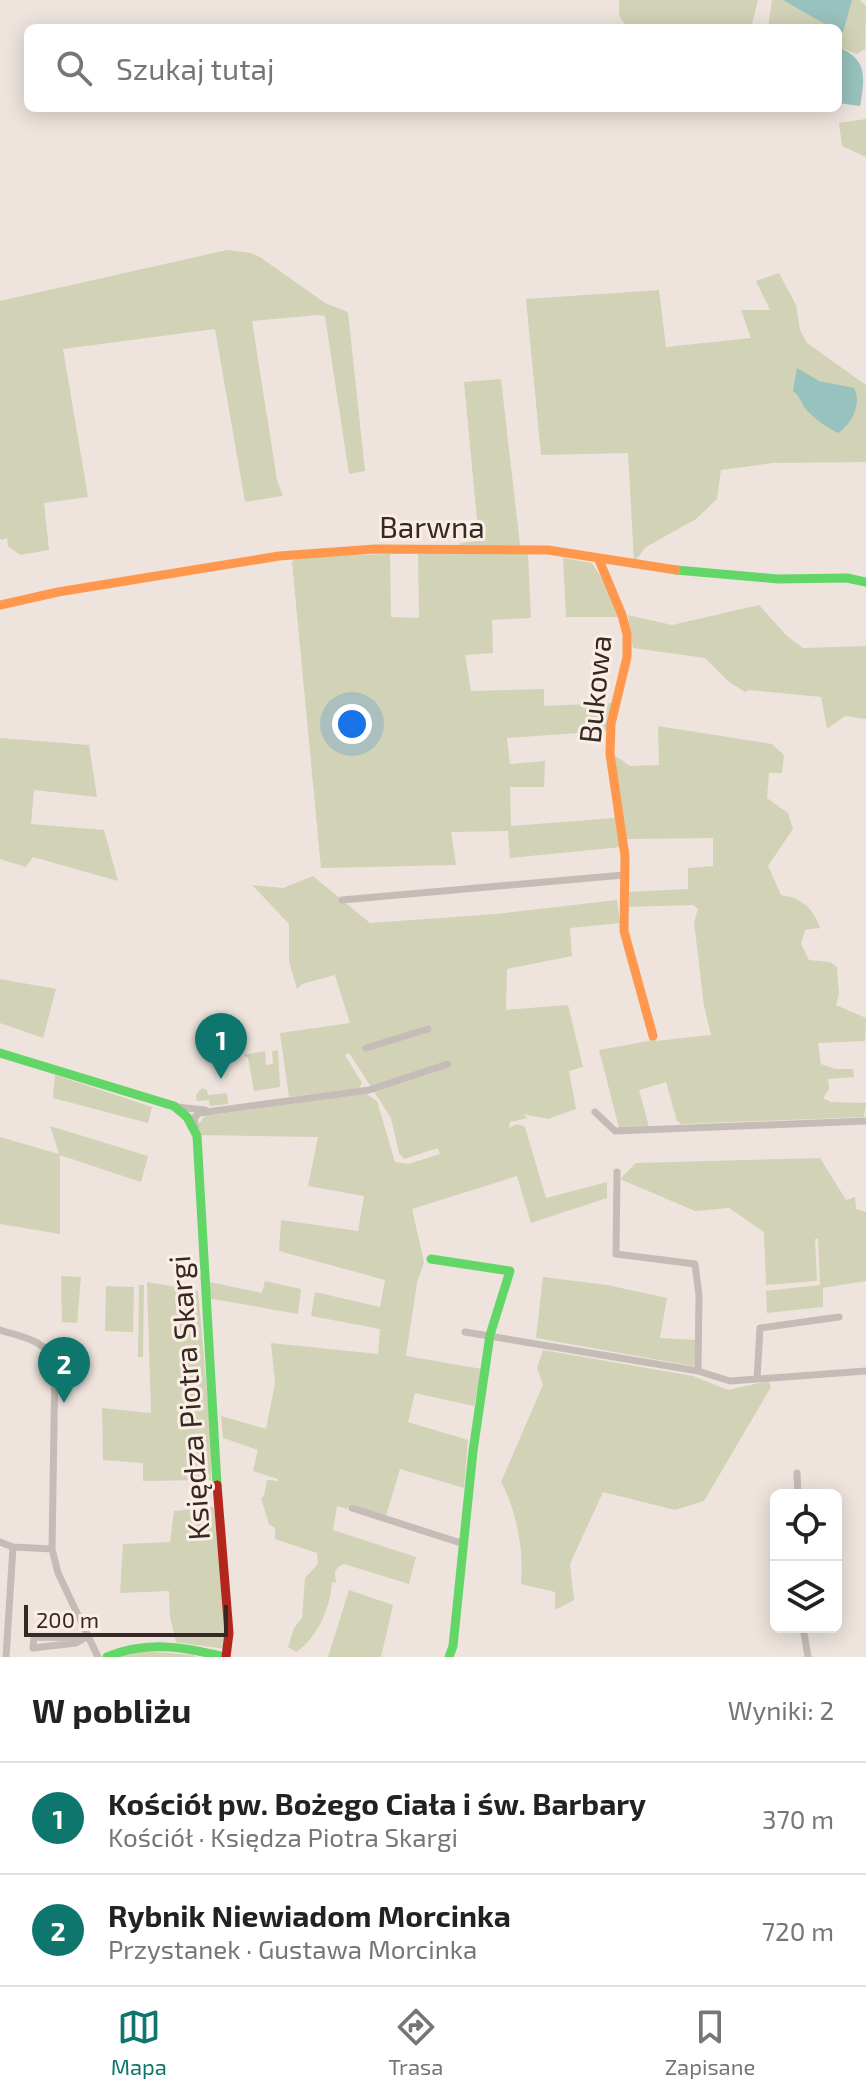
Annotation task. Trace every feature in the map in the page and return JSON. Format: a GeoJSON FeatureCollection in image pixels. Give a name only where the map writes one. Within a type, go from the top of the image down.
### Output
{"type":"FeatureCollection","features":[{"type":"Feature","properties":{"kind":"street","name":"Barwna"},"geometry":{"type":"LineString","coordinates":[[0,605],[117,582],[279,556],[375,549],[548,550],[599,560],[717,574],[778,579],[847,578],[866,582]]}},
{"type":"Feature","properties":{"kind":"street","name":"Bukowa"},"geometry":{"type":"LineString","coordinates":[[599,560],[623,615],[628,637],[627,657],[610,724],[611,752],[625,848],[624,931],[653,1036]]}},
{"type":"Feature","properties":{"kind":"street"},"geometry":{"type":"LineString","coordinates":[[342,900],[624,875]]}},
{"type":"Feature","properties":{"kind":"street"},"geometry":{"type":"LineString","coordinates":[[366,1048],[428,1029]]}},
{"type":"Feature","properties":{"kind":"street"},"geometry":{"type":"LineString","coordinates":[[0,1053],[174,1106],[215,1110]]}},
{"type":"Feature","properties":{"kind":"street"},"geometry":{"type":"LineString","coordinates":[[197,1136],[195,1115],[369,1090],[448,1064]]}},
{"type":"Feature","properties":{"kind":"street"},"geometry":{"type":"LineString","coordinates":[[174,1106],[187,1117],[197,1136]]}},
{"type":"Feature","properties":{"kind":"street"},"geometry":{"type":"LineString","coordinates":[[595,1112],[615,1131],[866,1121]]}},
{"type":"Feature","properties":{"kind":"street","name":"Księdza Piotra Skargi"},"geometry":{"type":"LineString","coordinates":[[197,1136],[211,1404],[229,1633],[226,1657]]}},
{"type":"Feature","properties":{"kind":"street"},"geometry":{"type":"LineString","coordinates":[[617,1172],[616,1254],[695,1264],[699,1295],[698,1371]]}},
{"type":"Feature","properties":{"kind":"street"},"geometry":{"type":"LineString","coordinates":[[431,1259],[510,1271],[490,1335],[473,1451],[453,1646],[449,1657]]}},
{"type":"Feature","properties":{"kind":"street"},"geometry":{"type":"LineString","coordinates":[[757,1378],[760,1328],[839,1317]]}},
{"type":"Feature","properties":{"kind":"street"},"geometry":{"type":"LineString","coordinates":[[0,1330],[42,1345],[55,1363],[52,1549],[61,1580],[86,1639],[98,1657]]}},
{"type":"Feature","properties":{"kind":"street"},"geometry":{"type":"LineString","coordinates":[[465,1332],[698,1371],[730,1381],[866,1371]]}},
{"type":"Feature","properties":{"kind":"street"},"geometry":{"type":"LineString","coordinates":[[797,1473],[798,1489]]}},
{"type":"Feature","properties":{"kind":"street"},"geometry":{"type":"LineString","coordinates":[[352,1508],[464,1544]]}},
{"type":"Feature","properties":{"kind":"street"},"geometry":{"type":"LineString","coordinates":[[0,1542],[13,1547],[52,1549]]}},
{"type":"Feature","properties":{"kind":"street"},"geometry":{"type":"LineString","coordinates":[[6,1657],[13,1547]]}},
{"type":"Feature","properties":{"kind":"street"},"geometry":{"type":"LineString","coordinates":[[804,1633],[808,1657]]}},
{"type":"Feature","properties":{"kind":"street"},"geometry":{"type":"LineString","coordinates":[[34,1637],[86,1639],[76,1643],[33,1648],[34,1637]]}},
{"type":"Feature","properties":{"kind":"street"},"geometry":{"type":"LineString","coordinates":[[107,1657],[133,1647],[157,1646],[199,1650],[226,1657]]}},
{"type":"Feature","properties":{"kind":"green space"},"geometry":{"type":"Polygon","coordinates":[[[619,0],[758,0],[752,24],[625,24],[619,16],[619,0]]]}},
{"type":"Feature","properties":{"kind":"green space"},"geometry":{"type":"Polygon","coordinates":[[[772,0],[860,0],[866,6],[865,49],[857,54],[842,48],[842,24],[769,24],[772,0]]]}},
{"type":"Feature","properties":{"kind":"green space"},"geometry":{"type":"Polygon","coordinates":[[[866,119],[866,157],[842,146],[839,123],[866,119]]]}},
{"type":"Feature","properties":{"kind":"green space"},"geometry":{"type":"Polygon","coordinates":[[[227,250],[260,257],[325,303],[348,312],[365,471],[349,474],[325,316],[252,321],[277,480],[283,496],[245,502],[215,329],[63,349],[88,497],[44,503],[49,550],[20,555],[8,546],[7,538],[0,538],[0,301],[227,250]]]}},
{"type":"Feature","properties":{"kind":"green space"},"geometry":{"type":"Polygon","coordinates":[[[779,273],[796,305],[800,330],[807,343],[866,385],[866,462],[773,463],[721,470],[717,499],[696,519],[646,547],[634,562],[628,453],[541,455],[526,299],[659,290],[666,347],[751,338],[741,310],[770,310],[756,281],[779,273]]]}},
{"type":"Feature","properties":{"kind":"green space"},"geometry":{"type":"Polygon","coordinates":[[[501,379],[520,545],[460,546],[460,543],[479,541],[464,382],[501,379]]]}},
{"type":"Feature","properties":{"kind":"green space"},"geometry":{"type":"Polygon","coordinates":[[[418,553],[528,554],[531,618],[492,620],[493,653],[465,655],[471,691],[544,689],[544,706],[613,703],[607,731],[507,738],[510,764],[545,761],[544,787],[510,787],[511,826],[614,818],[615,815],[621,847],[510,858],[508,831],[451,832],[456,865],[321,868],[292,562],[297,557],[390,554],[391,617],[419,618],[418,553]]]}},
{"type":"Feature","properties":{"kind":"green space"},"geometry":{"type":"Polygon","coordinates":[[[563,558],[592,563],[610,592],[619,617],[566,617],[563,558]]]}},
{"type":"Feature","properties":{"kind":"green space"},"geometry":{"type":"Polygon","coordinates":[[[759,605],[786,635],[803,648],[866,646],[866,719],[845,716],[827,729],[821,697],[745,692],[728,681],[705,658],[633,648],[628,615],[672,625],[759,605]]]}},
{"type":"Feature","properties":{"kind":"green space"},"geometry":{"type":"Polygon","coordinates":[[[658,726],[772,744],[784,755],[782,773],[769,773],[767,798],[788,813],[793,829],[768,866],[781,895],[795,898],[814,914],[820,928],[805,930],[801,944],[809,960],[830,962],[837,967],[839,994],[836,1005],[866,1018],[865,1041],[818,1043],[821,1064],[835,1069],[853,1069],[854,1077],[828,1079],[829,1089],[823,1098],[831,1102],[866,1103],[864,1117],[681,1124],[677,1121],[666,1082],[639,1090],[649,1127],[619,1128],[599,1050],[649,1041],[649,1038],[656,1041],[711,1035],[704,1006],[694,922],[698,909],[693,905],[625,907],[628,892],[688,889],[688,868],[713,866],[713,838],[627,839],[614,755],[630,766],[659,765],[658,726]]]}},
{"type":"Feature","properties":{"kind":"green space"},"geometry":{"type":"Polygon","coordinates":[[[0,738],[89,745],[97,797],[34,790],[31,824],[104,830],[118,881],[33,857],[26,867],[0,859],[0,738]]]}},
{"type":"Feature","properties":{"kind":"green space"},"geometry":{"type":"Polygon","coordinates":[[[313,876],[370,923],[496,914],[617,900],[620,923],[570,928],[572,956],[507,969],[506,1010],[568,1005],[583,1067],[569,1071],[576,1109],[548,1119],[523,1114],[528,1118],[510,1122],[509,1128],[517,1124],[525,1127],[546,1198],[607,1182],[607,1198],[531,1223],[517,1176],[412,1209],[424,1262],[417,1283],[406,1356],[482,1369],[474,1406],[415,1393],[408,1422],[468,1440],[464,1488],[400,1469],[386,1516],[350,1504],[347,1509],[337,1506],[333,1530],[416,1557],[409,1584],[344,1564],[338,1567],[336,1583],[332,1582],[322,1621],[296,1652],[288,1647],[294,1628],[302,1618],[305,1578],[318,1564],[317,1553],[275,1539],[275,1528],[269,1524],[261,1498],[267,1480],[278,1479],[253,1471],[258,1450],[223,1438],[221,1416],[266,1429],[275,1383],[271,1343],[378,1354],[380,1329],[311,1316],[315,1292],[380,1307],[385,1280],[279,1251],[281,1220],[358,1231],[364,1196],[308,1186],[318,1137],[200,1135],[198,1125],[205,1116],[365,1093],[377,1101],[395,1162],[408,1164],[440,1154],[438,1148],[404,1159],[399,1153],[391,1118],[349,1053],[345,1055],[362,1083],[359,1088],[289,1097],[280,1033],[350,1023],[335,975],[302,984],[297,989],[289,961],[289,924],[252,885],[283,888],[313,876]]]}},
{"type":"Feature","properties":{"kind":"green space"},"geometry":{"type":"Polygon","coordinates":[[[0,979],[56,989],[43,1038],[0,1023],[0,979]]]}},
{"type":"Feature","properties":{"kind":"green space"},"geometry":{"type":"Polygon","coordinates":[[[278,1050],[280,1087],[254,1091],[248,1058],[243,1055],[265,1051],[266,1065],[273,1064],[272,1051],[278,1050]]]}},
{"type":"Feature","properties":{"kind":"green space"},"geometry":{"type":"Polygon","coordinates":[[[55,1075],[152,1107],[148,1123],[53,1098],[55,1075]]]}},
{"type":"Feature","properties":{"kind":"green space"},"geometry":{"type":"Polygon","coordinates":[[[202,1088],[207,1090],[208,1095],[227,1093],[228,1104],[210,1106],[209,1100],[197,1101],[196,1095],[202,1088]]]}},
{"type":"Feature","properties":{"kind":"green space"},"geometry":{"type":"Polygon","coordinates":[[[50,1126],[148,1156],[141,1182],[60,1155],[60,1234],[0,1224],[0,1137],[59,1154],[50,1126]]]}},
{"type":"Feature","properties":{"kind":"green space"},"geometry":{"type":"Polygon","coordinates":[[[820,1158],[846,1200],[855,1197],[856,1209],[866,1212],[866,1281],[823,1288],[823,1307],[767,1313],[766,1291],[820,1285],[818,1239],[815,1239],[817,1281],[766,1285],[764,1232],[729,1208],[695,1211],[620,1179],[636,1163],[820,1158]]]}},
{"type":"Feature","properties":{"kind":"green space"},"geometry":{"type":"Polygon","coordinates":[[[61,1276],[81,1277],[77,1323],[62,1322],[61,1276]]]}},
{"type":"Feature","properties":{"kind":"green space"},"geometry":{"type":"Polygon","coordinates":[[[543,1277],[607,1285],[667,1298],[660,1338],[696,1340],[696,1361],[693,1366],[536,1338],[543,1277]]]}},
{"type":"Feature","properties":{"kind":"green space"},"geometry":{"type":"Polygon","coordinates":[[[205,1281],[262,1293],[265,1281],[301,1289],[298,1314],[207,1298],[205,1281]]]}},
{"type":"Feature","properties":{"kind":"green space"},"geometry":{"type":"Polygon","coordinates":[[[147,1282],[198,1291],[211,1435],[211,1480],[143,1481],[143,1463],[103,1460],[102,1408],[151,1413],[147,1282]]]}},
{"type":"Feature","properties":{"kind":"green space"},"geometry":{"type":"Polygon","coordinates":[[[139,1285],[144,1285],[143,1357],[138,1357],[139,1285]]]}},
{"type":"Feature","properties":{"kind":"green space"},"geometry":{"type":"Polygon","coordinates":[[[106,1286],[134,1287],[133,1332],[105,1331],[106,1286]]]}},
{"type":"Feature","properties":{"kind":"green space"},"geometry":{"type":"Polygon","coordinates":[[[543,1350],[693,1376],[728,1390],[768,1381],[771,1387],[704,1501],[675,1510],[603,1492],[570,1564],[574,1600],[555,1610],[555,1592],[521,1584],[518,1532],[501,1482],[543,1385],[537,1368],[543,1350]]]}},
{"type":"Feature","properties":{"kind":"green space"},"geometry":{"type":"Polygon","coordinates":[[[214,1507],[225,1603],[225,1649],[176,1642],[170,1617],[169,1591],[120,1593],[123,1544],[170,1542],[174,1511],[214,1507]]]}},
{"type":"Feature","properties":{"kind":"green space"},"geometry":{"type":"Polygon","coordinates":[[[349,1590],[393,1605],[381,1657],[328,1657],[349,1590]]]}},
{"type":"Feature","properties":{"kind":"green space"},"geometry":{"type":"Polygon","coordinates":[[[145,1651],[194,1655],[195,1657],[120,1657],[145,1651]]]}},
{"type":"Feature","properties":{"kind":"water"},"geometry":{"type":"Polygon","coordinates":[[[783,0],[852,0],[843,32],[842,24],[820,21],[783,0]]]}},
{"type":"Feature","properties":{"kind":"water"},"geometry":{"type":"Polygon","coordinates":[[[842,49],[854,57],[862,69],[860,106],[842,104],[842,49]]]}},
{"type":"Feature","properties":{"kind":"water"},"geometry":{"type":"Polygon","coordinates":[[[797,368],[819,381],[854,388],[857,401],[854,413],[838,433],[812,415],[793,391],[797,368]]]}},
{"type":"Feature","properties":{"kind":"traffic: fast"},"geometry":{"type":"LineString","coordinates":[[676,570],[778,579],[847,578],[866,582]]}},
{"type":"Feature","properties":{"kind":"traffic: fast"},"geometry":{"type":"LineString","coordinates":[[0,1053],[174,1106],[187,1117],[197,1136],[217,1485]]}},
{"type":"Feature","properties":{"kind":"traffic: fast"},"geometry":{"type":"LineString","coordinates":[[431,1259],[510,1271],[490,1335],[473,1451],[453,1646],[449,1657]]}},
{"type":"Feature","properties":{"kind":"traffic: fast"},"geometry":{"type":"LineString","coordinates":[[107,1657],[151,1647],[195,1650],[225,1657]]}},
{"type":"Feature","properties":{"kind":"traffic: slow"},"geometry":{"type":"LineString","coordinates":[[0,605],[58,592],[279,556],[375,549],[548,550],[676,570]]}},
{"type":"Feature","properties":{"kind":"traffic: slow"},"geometry":{"type":"LineString","coordinates":[[599,560],[627,634],[627,657],[611,724],[610,754],[625,856],[624,931],[653,1036]]}},
{"type":"Feature","properties":{"kind":"traffic: jam"},"geometry":{"type":"LineString","coordinates":[[217,1485],[229,1633],[226,1657]]}},
{"type":"Feature","properties":{"kind":"place","name":"Kościół pw. Bożego Ciała i św. Barbary"},"geometry":{"type":"Point","coordinates":[221,1079]}},
{"type":"Feature","properties":{"kind":"place","name":"Rybnik Niewiadom Morcinka"},"geometry":{"type":"Point","coordinates":[64,1403]}}]}
